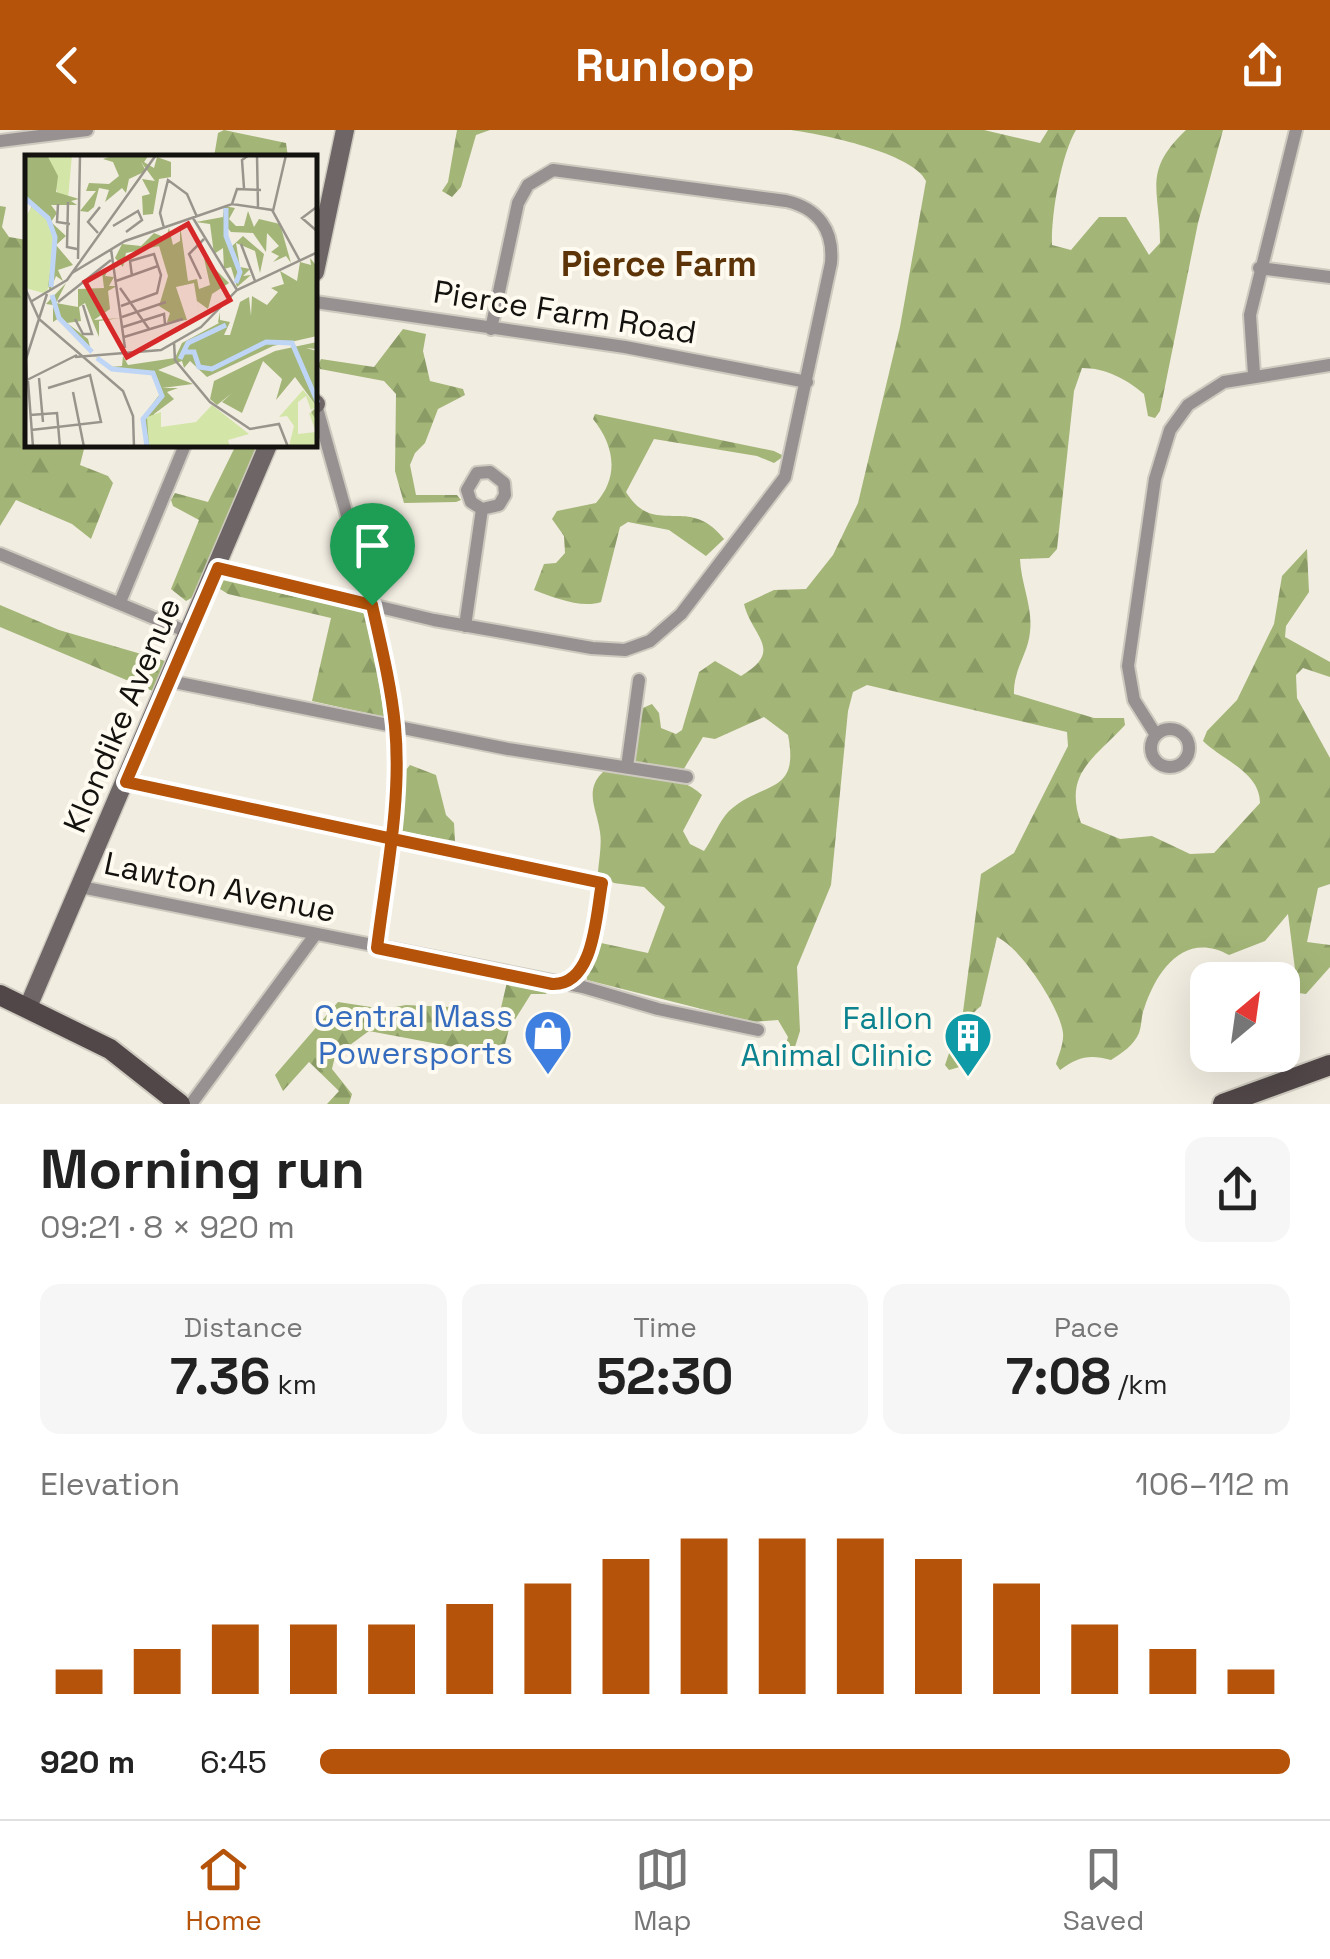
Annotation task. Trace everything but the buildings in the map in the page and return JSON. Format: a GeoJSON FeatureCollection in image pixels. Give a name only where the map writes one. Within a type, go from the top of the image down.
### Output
{"type":"FeatureCollection","features":[{"type":"Feature","properties":{"kind":"main road"},"geometry":{"type":"LineString","coordinates":[[0,995],[115,1052],[180,1104]]}},
{"type":"Feature","properties":{"kind":"main road"},"geometry":{"type":"LineString","coordinates":[[1222,1104],[1330,1065]]}},
{"type":"Feature","properties":{"kind":"street"},"geometry":{"type":"LineString","coordinates":[[0,142],[86,130]]}},
{"type":"Feature","properties":{"kind":"street"},"geometry":{"type":"LineString","coordinates":[[318,258],[345,130]]}},
{"type":"Feature","properties":{"kind":"street"},"geometry":{"type":"LineString","coordinates":[[1254,374],[1248,336],[1259,268],[1296,130]]}},
{"type":"Feature","properties":{"kind":"street"},"geometry":{"type":"LineString","coordinates":[[218,568],[465,626],[592,648],[625,650],[639,646],[671,625],[781,483],[792,457],[831,263],[831,244],[818,217],[786,201],[566,169],[544,174],[528,185],[518,204],[492,328]]}},
{"type":"Feature","properties":{"kind":"street"},"geometry":{"type":"LineString","coordinates":[[1259,268],[1330,277]]}},
{"type":"Feature","properties":{"kind":"street","name":"Pierce Farm Road"},"geometry":{"type":"LineString","coordinates":[[318,302],[653,352],[806,382]]}},
{"type":"Feature","properties":{"kind":"street"},"geometry":{"type":"LineString","coordinates":[[1156,735],[1134,700],[1128,666],[1158,464],[1170,430],[1188,404],[1214,386],[1254,374],[1330,365]]}},
{"type":"Feature","properties":{"kind":"street"},"geometry":{"type":"LineString","coordinates":[[318,414],[372,605],[395,726],[397,778],[377,948]]}},
{"type":"Feature","properties":{"kind":"street"},"geometry":{"type":"LineString","coordinates":[[120,602],[184,448]]}},
{"type":"Feature","properties":{"kind":"street","name":"Klondike Avenue"},"geometry":{"type":"LineString","coordinates":[[28,1007],[267,448]]}},
{"type":"Feature","properties":{"kind":"street"},"geometry":{"type":"LineString","coordinates":[[465,626],[482,509]]}},
{"type":"Feature","properties":{"kind":"street"},"geometry":{"type":"LineString","coordinates":[[0,554],[190,632]]}},
{"type":"Feature","properties":{"kind":"street"},"geometry":{"type":"LineString","coordinates":[[627,767],[638,680]]}},
{"type":"Feature","properties":{"kind":"street"},"geometry":{"type":"LineString","coordinates":[[170,681],[395,726],[687,777]]}},
{"type":"Feature","properties":{"kind":"street"},"geometry":{"type":"LineString","coordinates":[[126,782],[602,883],[592,941],[581,970],[559,985]]}},
{"type":"Feature","properties":{"kind":"street","name":"Lawton Avenue"},"geometry":{"type":"LineString","coordinates":[[81,887],[758,1030]]}},
{"type":"Feature","properties":{"kind":"street"},"geometry":{"type":"LineString","coordinates":[[190,1104],[315,935]]}},
{"type":"Feature","properties":{"kind":"green space"},"geometry":{"type":"Polygon","coordinates":[[[224,130],[286,143],[288,155],[214,155],[218,133],[224,130]]]}},
{"type":"Feature","properties":{"kind":"green space"},"geometry":{"type":"Polygon","coordinates":[[[457,130],[490,130],[476,135],[461,187],[452,197],[442,191],[448,182],[457,130]]]}},
{"type":"Feature","properties":{"kind":"green space"},"geometry":{"type":"Polygon","coordinates":[[[791,130],[984,130],[1040,143],[1048,130],[1076,130],[1058,186],[1052,245],[1071,250],[1099,217],[1126,217],[1149,255],[1160,243],[1156,182],[1163,158],[1186,130],[1223,130],[1198,223],[1160,411],[1155,418],[1148,416],[1144,394],[1107,372],[1082,368],[1074,391],[1057,549],[1049,558],[1020,559],[1030,623],[1014,694],[1094,718],[1124,718],[1125,725],[1079,779],[1076,806],[1081,823],[1120,839],[1152,836],[1190,854],[1214,853],[1260,803],[1247,775],[1203,741],[1207,731],[1237,700],[1274,624],[1282,576],[1307,549],[1309,592],[1286,626],[1285,637],[1330,662],[1330,677],[1303,668],[1296,675],[1297,698],[1330,758],[1330,884],[1318,888],[1307,942],[1330,945],[1330,967],[1306,994],[1300,993],[1300,962],[1294,962],[1288,914],[1265,941],[1229,955],[1199,948],[1175,958],[1157,980],[1131,1045],[1111,1060],[1084,1058],[1060,1070],[1056,1064],[1063,1033],[1055,1008],[1027,965],[997,937],[981,1006],[967,1025],[963,1066],[949,1070],[945,1065],[963,1012],[981,874],[1014,853],[1068,746],[1067,732],[867,685],[853,692],[848,711],[831,885],[797,967],[800,1031],[788,1069],[781,1061],[788,1037],[778,1020],[753,1022],[587,980],[586,972],[601,943],[648,953],[665,907],[644,887],[614,883],[598,872],[601,837],[593,793],[604,771],[669,778],[702,795],[683,831],[690,844],[704,851],[729,811],[776,784],[789,768],[788,735],[764,717],[715,739],[703,737],[682,772],[632,762],[638,710],[652,704],[659,713],[661,728],[676,734],[682,730],[699,672],[715,661],[741,676],[754,667],[761,658],[762,643],[744,604],[774,590],[806,589],[833,555],[858,503],[900,327],[926,181],[904,162],[844,141],[791,130]]]}},
{"type":"Feature","properties":{"kind":"green space"},"geometry":{"type":"Polygon","coordinates":[[[0,206],[6,207],[2,227],[9,237],[25,240],[25,448],[84,448],[80,465],[108,476],[113,483],[91,539],[72,524],[16,500],[0,526],[0,206]]]}},
{"type":"Feature","properties":{"kind":"green space"},"geometry":{"type":"Polygon","coordinates":[[[403,329],[426,334],[423,351],[430,381],[463,389],[465,395],[438,409],[425,443],[410,465],[416,495],[457,495],[461,500],[456,502],[404,503],[395,471],[396,394],[384,381],[320,369],[318,365],[321,359],[374,367],[403,329]]]}},
{"type":"Feature","properties":{"kind":"green space"},"geometry":{"type":"Polygon","coordinates":[[[595,414],[784,456],[774,463],[757,456],[654,439],[626,492],[648,513],[698,519],[724,539],[706,556],[669,530],[628,522],[620,527],[601,602],[567,601],[534,590],[544,564],[556,563],[565,553],[564,536],[552,519],[557,511],[596,503],[609,482],[610,450],[593,419],[595,414]]]}},
{"type":"Feature","properties":{"kind":"green space"},"geometry":{"type":"Polygon","coordinates":[[[235,448],[257,448],[195,596],[186,601],[171,589],[199,520],[173,506],[171,500],[175,493],[208,502],[235,448]]]}},
{"type":"Feature","properties":{"kind":"green space"},"geometry":{"type":"Polygon","coordinates":[[[222,580],[362,612],[371,621],[384,717],[312,701],[331,618],[228,594],[220,589],[222,580]]]}},
{"type":"Feature","properties":{"kind":"green space"},"geometry":{"type":"Polygon","coordinates":[[[0,605],[59,630],[165,661],[167,666],[155,692],[0,627],[0,605]]]}},
{"type":"Feature","properties":{"kind":"green space"},"geometry":{"type":"Polygon","coordinates":[[[410,765],[436,775],[446,815],[454,823],[455,841],[399,831],[405,771],[410,765]]]}},
{"type":"Feature","properties":{"kind":"green space"},"geometry":{"type":"Polygon","coordinates":[[[507,982],[550,986],[546,994],[531,994],[509,1029],[502,1056],[369,1031],[335,1056],[332,1069],[352,1094],[349,1104],[327,1104],[339,1091],[309,1062],[283,1091],[275,1075],[338,1002],[384,1009],[406,1005],[451,1007],[489,1023],[500,1012],[507,982]]]}},
{"type":"Feature","properties":{"kind":"place","name":"Central Mass Powersports"},"geometry":{"type":"Point","coordinates":[548,1076]}},
{"type":"Feature","properties":{"kind":"place","name":"Fallon Animal Clinic"},"geometry":{"type":"Point","coordinates":[968,1078]}},
{"type":"Feature","properties":{"kind":"district","name":"Pierce Farm"},"geometry":{"type":"Point","coordinates":[659,264]}},
{"type":"Feature","properties":{"kind":"route"},"geometry":{"type":"LineString","coordinates":[[372,605],[218,568],[126,782],[390,838],[496,861],[602,883],[592,941],[581,970],[559,985],[377,948],[390,838],[397,778],[395,726],[372,605]]}}]}
